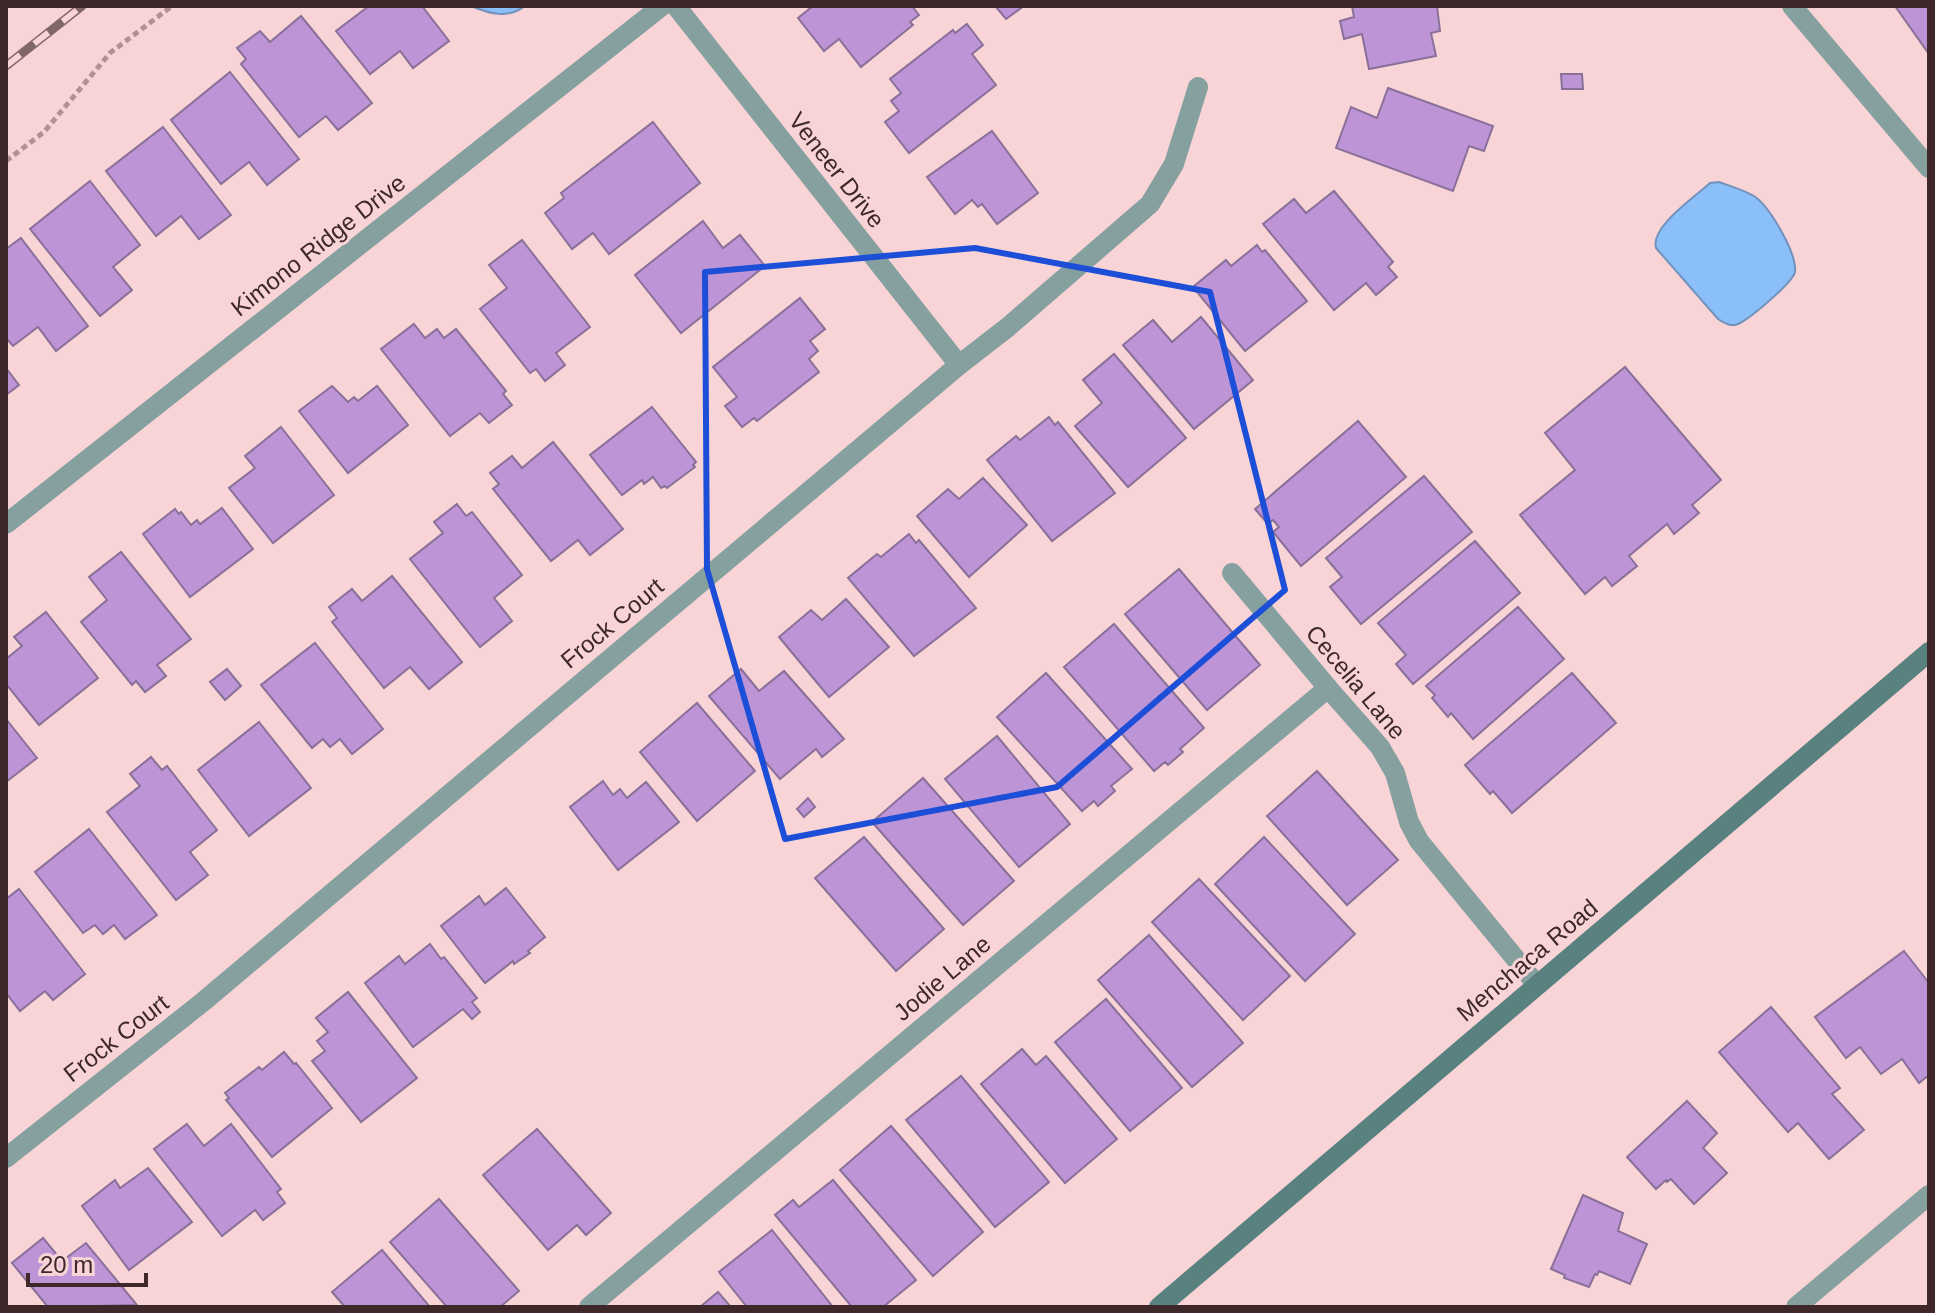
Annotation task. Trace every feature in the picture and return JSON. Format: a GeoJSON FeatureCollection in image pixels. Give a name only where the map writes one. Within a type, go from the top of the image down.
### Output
{"type":"FeatureCollection","features":[{"type":"Feature","properties":{"kind":"main road","name":"Menchaca Road"},"geometry":{"type":"LineString","coordinates":[[1159,1307],[1929,652]]}},
{"type":"Feature","properties":{"kind":"street","name":"Kimono Ridge Drive"},"geometry":{"type":"LineString","coordinates":[[6,524],[662,6]]}},
{"type":"Feature","properties":{"kind":"street","name":"Veneer Drive"},"geometry":{"type":"LineString","coordinates":[[676,6],[959,365]]}},
{"type":"Feature","properties":{"kind":"street"},"geometry":{"type":"LineString","coordinates":[[1792,6],[1929,168]]}},
{"type":"Feature","properties":{"kind":"street","name":"Frock Court"},"geometry":{"type":"LineString","coordinates":[[6,1158],[204,1001],[1008,327],[1150,204],[1174,164],[1198,87]]}},
{"type":"Feature","properties":{"kind":"street","name":"Cecelia Lane"},"geometry":{"type":"LineString","coordinates":[[1232,573],[1380,747],[1395,773],[1409,822],[1429,856],[1537,985]]}},
{"type":"Feature","properties":{"kind":"street","name":"Jodie Lane"},"geometry":{"type":"LineString","coordinates":[[589,1307],[1328,688]]}},
{"type":"Feature","properties":{"kind":"street"},"geometry":{"type":"LineString","coordinates":[[1796,1307],[1929,1195]]}},
{"type":"Feature","properties":{"kind":"path"},"geometry":{"type":"LineString","coordinates":[[6,161],[44,132],[110,53],[172,6]]}},
{"type":"Feature","properties":{"kind":"highlighted area"},"geometry":{"type":"Polygon","coordinates":[[[975,248],[1210,292],[1285,590],[1057,787],[785,839],[707,569],[705,272],[975,248]]]}},
{"type":"Feature","properties":{"kind":"water"},"geometry":{"type":"Polygon","coordinates":[[[471,6],[525,6],[512,13],[499,14],[471,6]]]}},
{"type":"Feature","properties":{"kind":"water"},"geometry":{"type":"Polygon","coordinates":[[[1719,182],[1754,196],[1767,210],[1792,254],[1795,272],[1758,310],[1735,325],[1718,319],[1656,248],[1656,240],[1666,222],[1710,183],[1719,182]]]}},
{"type":"Feature","properties":{"kind":"building"},"geometry":{"type":"Polygon","coordinates":[[[369,6],[422,6],[449,41],[413,68],[400,51],[370,74],[336,31],[369,6]]]}},
{"type":"Feature","properties":{"kind":"building"},"geometry":{"type":"Polygon","coordinates":[[[813,6],[912,6],[919,15],[910,22],[913,25],[861,67],[839,39],[824,51],[798,18],[813,6]]]}},
{"type":"Feature","properties":{"kind":"building"},"geometry":{"type":"Polygon","coordinates":[[[995,6],[1024,6],[1006,19],[995,6]]]}},
{"type":"Feature","properties":{"kind":"building"},"geometry":{"type":"Polygon","coordinates":[[[1352,6],[1437,6],[1440,31],[1431,33],[1436,56],[1369,69],[1362,34],[1344,39],[1340,21],[1354,17],[1352,6]]]}},
{"type":"Feature","properties":{"kind":"building"},"geometry":{"type":"Polygon","coordinates":[[[1895,6],[1929,6],[1929,54],[1895,6]]]}},
{"type":"Feature","properties":{"kind":"building"},"geometry":{"type":"Polygon","coordinates":[[[301,16],[372,103],[338,130],[326,116],[299,137],[241,64],[246,59],[237,48],[260,31],[270,42],[301,16]]]}},
{"type":"Feature","properties":{"kind":"building"},"geometry":{"type":"Polygon","coordinates":[[[967,24],[983,45],[972,54],[996,85],[909,153],[885,122],[899,111],[891,101],[901,93],[890,79],[953,30],[955,33],[967,24]]]}},
{"type":"Feature","properties":{"kind":"building"},"geometry":{"type":"Polygon","coordinates":[[[230,72],[299,159],[267,185],[249,162],[221,184],[171,120],[230,72]]]}},
{"type":"Feature","properties":{"kind":"building"},"geometry":{"type":"Polygon","coordinates":[[[1561,74],[1582,74],[1583,89],[1562,89],[1561,74]]]}},
{"type":"Feature","properties":{"kind":"building"},"geometry":{"type":"Polygon","coordinates":[[[1388,88],[1493,126],[1484,151],[1469,146],[1453,191],[1336,148],[1351,107],[1377,118],[1388,88]]]}},
{"type":"Feature","properties":{"kind":"building"},"geometry":{"type":"Polygon","coordinates":[[[653,122],[700,183],[609,254],[593,233],[572,249],[545,213],[564,198],[561,193],[653,122]]]}},
{"type":"Feature","properties":{"kind":"building"},"geometry":{"type":"Polygon","coordinates":[[[163,127],[231,215],[199,239],[181,216],[156,236],[106,171],[163,127]]]}},
{"type":"Feature","properties":{"kind":"building"},"geometry":{"type":"Polygon","coordinates":[[[992,131],[1038,193],[997,224],[982,204],[978,207],[972,200],[955,214],[927,177],[992,131]]]}},
{"type":"Feature","properties":{"kind":"building"},"geometry":{"type":"Polygon","coordinates":[[[90,181],[140,245],[113,267],[132,290],[100,316],[30,229],[90,181]]]}},
{"type":"Feature","properties":{"kind":"building"},"geometry":{"type":"Polygon","coordinates":[[[1334,191],[1393,262],[1388,267],[1397,277],[1376,295],[1366,283],[1334,310],[1263,224],[1294,199],[1306,213],[1334,191]]]}},
{"type":"Feature","properties":{"kind":"building"},"geometry":{"type":"Polygon","coordinates":[[[703,221],[723,248],[740,235],[765,266],[681,333],[635,275],[703,221]]]}},
{"type":"Feature","properties":{"kind":"building"},"geometry":{"type":"Polygon","coordinates":[[[21,238],[88,326],[56,351],[38,327],[13,346],[6,338],[6,249],[21,238]]]}},
{"type":"Feature","properties":{"kind":"building"},"geometry":{"type":"Polygon","coordinates":[[[522,240],[590,327],[556,353],[565,365],[545,381],[536,369],[530,373],[480,309],[507,288],[489,265],[522,240]]]}},
{"type":"Feature","properties":{"kind":"building"},"geometry":{"type":"Polygon","coordinates":[[[1257,245],[1262,252],[1265,250],[1307,301],[1245,351],[1193,287],[1226,260],[1231,266],[1257,245]]]}},
{"type":"Feature","properties":{"kind":"building"},"geometry":{"type":"Polygon","coordinates":[[[800,298],[825,329],[810,341],[818,351],[809,359],[819,372],[757,421],[754,418],[742,427],[725,406],[737,397],[713,367],[800,298]]]}},
{"type":"Feature","properties":{"kind":"building"},"geometry":{"type":"Polygon","coordinates":[[[1201,317],[1253,380],[1194,429],[1123,345],[1153,320],[1172,342],[1201,317]]]}},
{"type":"Feature","properties":{"kind":"building"},"geometry":{"type":"Polygon","coordinates":[[[414,324],[425,338],[437,329],[444,338],[456,329],[506,391],[503,394],[512,405],[489,423],[480,413],[450,436],[381,349],[414,324]]]}},
{"type":"Feature","properties":{"kind":"building"},"geometry":{"type":"Polygon","coordinates":[[[1114,354],[1186,438],[1128,487],[1075,426],[1102,403],[1083,380],[1114,354]]]}},
{"type":"Feature","properties":{"kind":"building"},"geometry":{"type":"Polygon","coordinates":[[[1625,367],[1721,480],[1692,505],[1699,513],[1674,534],[1667,524],[1629,556],[1637,566],[1612,586],[1605,577],[1585,594],[1520,515],[1575,470],[1545,433],[1625,367]]]}},
{"type":"Feature","properties":{"kind":"building"},"geometry":{"type":"Polygon","coordinates":[[[6,368],[19,385],[6,395],[6,368]]]}},
{"type":"Feature","properties":{"kind":"building"},"geometry":{"type":"Polygon","coordinates":[[[332,386],[348,402],[354,397],[358,401],[377,386],[408,425],[348,473],[299,411],[332,386]]]}},
{"type":"Feature","properties":{"kind":"building"},"geometry":{"type":"Polygon","coordinates":[[[652,407],[696,462],[695,467],[667,488],[661,488],[653,477],[644,484],[642,480],[622,495],[590,455],[652,407]]]}},
{"type":"Feature","properties":{"kind":"building"},"geometry":{"type":"Polygon","coordinates":[[[1049,417],[1055,425],[1058,422],[1115,493],[1052,541],[987,460],[1016,436],[1020,440],[1049,417]]]}},
{"type":"Feature","properties":{"kind":"building"},"geometry":{"type":"Polygon","coordinates":[[[1358,421],[1406,477],[1301,566],[1273,532],[1279,527],[1273,520],[1268,524],[1255,509],[1358,421]]]}},
{"type":"Feature","properties":{"kind":"building"},"geometry":{"type":"Polygon","coordinates":[[[281,427],[334,495],[273,543],[229,488],[255,468],[245,456],[281,427]]]}},
{"type":"Feature","properties":{"kind":"building"},"geometry":{"type":"Polygon","coordinates":[[[553,442],[623,529],[590,555],[578,540],[551,561],[493,489],[499,484],[490,473],[512,456],[522,468],[553,442]]]}},
{"type":"Feature","properties":{"kind":"building"},"geometry":{"type":"Polygon","coordinates":[[[1424,476],[1472,532],[1361,624],[1330,587],[1342,577],[1326,558],[1424,476]]]}},
{"type":"Feature","properties":{"kind":"building"},"geometry":{"type":"Polygon","coordinates":[[[983,478],[1027,525],[969,577],[917,516],[948,489],[959,499],[983,478]]]}},
{"type":"Feature","properties":{"kind":"building"},"geometry":{"type":"Polygon","coordinates":[[[457,504],[466,516],[472,512],[522,575],[494,598],[512,621],[480,647],[410,559],[443,533],[434,522],[457,504]]]}},
{"type":"Feature","properties":{"kind":"building"},"geometry":{"type":"Polygon","coordinates":[[[222,508],[253,549],[190,597],[143,534],[175,509],[191,525],[197,520],[200,524],[222,508]]]}},
{"type":"Feature","properties":{"kind":"building"},"geometry":{"type":"Polygon","coordinates":[[[909,534],[916,543],[919,540],[976,608],[914,656],[848,578],[877,554],[881,557],[909,534]]]}},
{"type":"Feature","properties":{"kind":"building"},"geometry":{"type":"Polygon","coordinates":[[[1475,541],[1520,593],[1413,684],[1396,664],[1406,655],[1378,623],[1475,541]]]}},
{"type":"Feature","properties":{"kind":"building"},"geometry":{"type":"Polygon","coordinates":[[[121,552],[191,639],[157,665],[166,676],[145,692],[136,681],[132,685],[81,622],[107,600],[89,577],[121,552]]]}},
{"type":"Feature","properties":{"kind":"building"},"geometry":{"type":"Polygon","coordinates":[[[1179,569],[1260,665],[1207,710],[1125,614],[1179,569]]]}},
{"type":"Feature","properties":{"kind":"building"},"geometry":{"type":"Polygon","coordinates":[[[392,576],[462,662],[429,689],[410,667],[384,688],[332,622],[337,618],[329,607],[352,589],[362,601],[392,576]]]}},
{"type":"Feature","properties":{"kind":"building"},"geometry":{"type":"Polygon","coordinates":[[[846,599],[889,647],[829,697],[779,637],[811,610],[822,620],[846,599]]]}},
{"type":"Feature","properties":{"kind":"building"},"geometry":{"type":"Polygon","coordinates":[[[1518,607],[1564,659],[1473,739],[1451,713],[1448,717],[1426,686],[1518,607]]]}},
{"type":"Feature","properties":{"kind":"building"},"geometry":{"type":"Polygon","coordinates":[[[46,612],[98,678],[39,725],[6,684],[6,659],[22,646],[14,637],[46,612]]]}},
{"type":"Feature","properties":{"kind":"building"},"geometry":{"type":"Polygon","coordinates":[[[1114,624],[1204,728],[1180,749],[1183,752],[1168,765],[1165,762],[1154,771],[1064,667],[1114,624]]]}},
{"type":"Feature","properties":{"kind":"building"},"geometry":{"type":"Polygon","coordinates":[[[315,643],[383,729],[352,754],[340,739],[330,747],[323,739],[312,748],[261,685],[315,643]]]}},
{"type":"Feature","properties":{"kind":"building"},"geometry":{"type":"Polygon","coordinates":[[[227,669],[241,686],[225,700],[210,682],[227,669]]]}},
{"type":"Feature","properties":{"kind":"building"},"geometry":{"type":"Polygon","coordinates":[[[741,669],[759,691],[784,671],[844,739],[822,757],[816,749],[780,779],[709,696],[741,669]]]}},
{"type":"Feature","properties":{"kind":"building"},"geometry":{"type":"Polygon","coordinates":[[[1046,673],[1132,769],[1111,786],[1115,791],[1098,806],[1094,801],[1082,811],[997,717],[1046,673]]]}},
{"type":"Feature","properties":{"kind":"building"},"geometry":{"type":"Polygon","coordinates":[[[1572,673],[1616,723],[1512,813],[1493,791],[1490,794],[1465,765],[1572,673]]]}},
{"type":"Feature","properties":{"kind":"building"},"geometry":{"type":"Polygon","coordinates":[[[697,703],[755,771],[697,821],[640,752],[697,703]]]}},
{"type":"Feature","properties":{"kind":"building"},"geometry":{"type":"Polygon","coordinates":[[[6,719],[37,758],[6,782],[6,719]]]}},
{"type":"Feature","properties":{"kind":"building"},"geometry":{"type":"Polygon","coordinates":[[[259,722],[311,788],[249,836],[198,770],[259,722]]]}},
{"type":"Feature","properties":{"kind":"building"},"geometry":{"type":"Polygon","coordinates":[[[997,736],[1070,824],[1019,867],[945,779],[997,736]]]}},
{"type":"Feature","properties":{"kind":"building"},"geometry":{"type":"Polygon","coordinates":[[[151,757],[162,770],[167,766],[217,830],[190,852],[208,875],[176,900],[107,812],[140,786],[130,774],[151,757]]]}},
{"type":"Feature","properties":{"kind":"building"},"geometry":{"type":"Polygon","coordinates":[[[1317,771],[1398,860],[1347,905],[1267,816],[1317,771]]]}},
{"type":"Feature","properties":{"kind":"building"},"geometry":{"type":"Polygon","coordinates":[[[923,778],[1014,881],[963,925],[872,822],[923,778]]]}},
{"type":"Feature","properties":{"kind":"building"},"geometry":{"type":"Polygon","coordinates":[[[603,781],[613,795],[620,789],[627,798],[646,782],[679,822],[618,870],[570,807],[603,781]]]}},
{"type":"Feature","properties":{"kind":"building"},"geometry":{"type":"Polygon","coordinates":[[[808,798],[815,807],[804,817],[797,809],[808,798]]]}},
{"type":"Feature","properties":{"kind":"building"},"geometry":{"type":"Polygon","coordinates":[[[89,829],[157,915],[125,939],[114,925],[103,934],[95,925],[83,933],[35,872],[89,829]]]}},
{"type":"Feature","properties":{"kind":"building"},"geometry":{"type":"Polygon","coordinates":[[[864,837],[944,929],[896,971],[815,878],[864,837]]]}},
{"type":"Feature","properties":{"kind":"building"},"geometry":{"type":"Polygon","coordinates":[[[1264,837],[1355,934],[1305,981],[1215,884],[1264,837]]]}},
{"type":"Feature","properties":{"kind":"building"},"geometry":{"type":"Polygon","coordinates":[[[1199,879],[1290,976],[1243,1020],[1152,922],[1199,879]]]}},
{"type":"Feature","properties":{"kind":"building"},"geometry":{"type":"Polygon","coordinates":[[[506,888],[545,937],[528,951],[530,953],[514,964],[513,961],[485,983],[441,926],[479,896],[485,905],[506,888]]]}},
{"type":"Feature","properties":{"kind":"building"},"geometry":{"type":"Polygon","coordinates":[[[19,889],[85,974],[53,1000],[45,991],[20,1011],[6,993],[6,899],[19,889]]]}},
{"type":"Feature","properties":{"kind":"building"},"geometry":{"type":"Polygon","coordinates":[[[1149,935],[1243,1043],[1192,1087],[1098,980],[1149,935]]]}},
{"type":"Feature","properties":{"kind":"building"},"geometry":{"type":"Polygon","coordinates":[[[430,944],[477,998],[472,1002],[480,1012],[472,1019],[463,1009],[413,1047],[365,983],[399,956],[405,964],[430,944]]]}},
{"type":"Feature","properties":{"kind":"building"},"geometry":{"type":"Polygon","coordinates":[[[1904,951],[1929,983],[1929,1075],[1919,1083],[1902,1059],[1881,1074],[1860,1047],[1846,1058],[1815,1017],[1904,951]]]}},
{"type":"Feature","properties":{"kind":"building"},"geometry":{"type":"Polygon","coordinates":[[[348,992],[417,1078],[361,1122],[312,1061],[325,1051],[317,1041],[328,1032],[316,1018],[348,992]]]}},
{"type":"Feature","properties":{"kind":"building"},"geometry":{"type":"Polygon","coordinates":[[[1106,999],[1182,1088],[1130,1131],[1055,1042],[1106,999]]]}},
{"type":"Feature","properties":{"kind":"building"},"geometry":{"type":"Polygon","coordinates":[[[1771,1007],[1840,1088],[1832,1094],[1864,1130],[1829,1159],[1798,1123],[1788,1132],[1719,1052],[1771,1007]]]}},
{"type":"Feature","properties":{"kind":"building"},"geometry":{"type":"Polygon","coordinates":[[[1022,1049],[1036,1065],[1046,1056],[1117,1139],[1065,1183],[981,1084],[1022,1049]]]}},
{"type":"Feature","properties":{"kind":"building"},"geometry":{"type":"Polygon","coordinates":[[[284,1052],[332,1108],[272,1157],[226,1100],[229,1098],[225,1093],[284,1052]]]}},
{"type":"Feature","properties":{"kind":"building"},"geometry":{"type":"Polygon","coordinates":[[[961,1076],[1049,1182],[995,1227],[906,1120],[961,1076]]]}},
{"type":"Feature","properties":{"kind":"building"},"geometry":{"type":"Polygon","coordinates":[[[1687,1101],[1717,1133],[1703,1148],[1727,1173],[1694,1204],[1671,1179],[1656,1189],[1627,1157],[1687,1101]]]}},
{"type":"Feature","properties":{"kind":"building"},"geometry":{"type":"Polygon","coordinates":[[[187,1124],[204,1146],[231,1124],[281,1189],[277,1192],[285,1203],[263,1220],[255,1210],[222,1236],[154,1149],[187,1124]]]}},
{"type":"Feature","properties":{"kind":"building"},"geometry":{"type":"Polygon","coordinates":[[[891,1126],[983,1232],[933,1276],[840,1170],[891,1126]]]}},
{"type":"Feature","properties":{"kind":"building"},"geometry":{"type":"Polygon","coordinates":[[[537,1129],[611,1213],[586,1235],[577,1225],[548,1250],[483,1175],[537,1129]]]}},
{"type":"Feature","properties":{"kind":"building"},"geometry":{"type":"Polygon","coordinates":[[[148,1168],[192,1222],[129,1270],[82,1206],[115,1180],[120,1188],[148,1168]]]}},
{"type":"Feature","properties":{"kind":"building"},"geometry":{"type":"Polygon","coordinates":[[[833,1180],[916,1280],[883,1307],[852,1307],[775,1215],[793,1200],[799,1207],[833,1180]]]}},
{"type":"Feature","properties":{"kind":"building"},"geometry":{"type":"Polygon","coordinates":[[[1583,1195],[1623,1213],[1618,1231],[1647,1244],[1630,1284],[1599,1271],[1589,1287],[1564,1278],[1565,1275],[1551,1269],[1583,1195]]]}},
{"type":"Feature","properties":{"kind":"building"},"geometry":{"type":"Polygon","coordinates":[[[439,1199],[519,1291],[500,1307],[447,1307],[390,1242],[439,1199]]]}},
{"type":"Feature","properties":{"kind":"building"},"geometry":{"type":"Polygon","coordinates":[[[772,1230],[833,1307],[747,1307],[719,1272],[772,1230]]]}},
{"type":"Feature","properties":{"kind":"building"},"geometry":{"type":"Polygon","coordinates":[[[43,1238],[62,1261],[86,1243],[137,1305],[48,1307],[12,1263],[43,1238]]]}},
{"type":"Feature","properties":{"kind":"building"},"geometry":{"type":"Polygon","coordinates":[[[382,1250],[430,1307],[345,1307],[332,1292],[382,1250]]]}},
{"type":"Feature","properties":{"kind":"building"},"geometry":{"type":"Polygon","coordinates":[[[718,1292],[731,1307],[700,1307],[718,1292]]]}},
{"type":"Feature","properties":{"kind":"railway"},"geometry":{"type":"LineString","coordinates":[[6,66],[82,6]]}}]}
